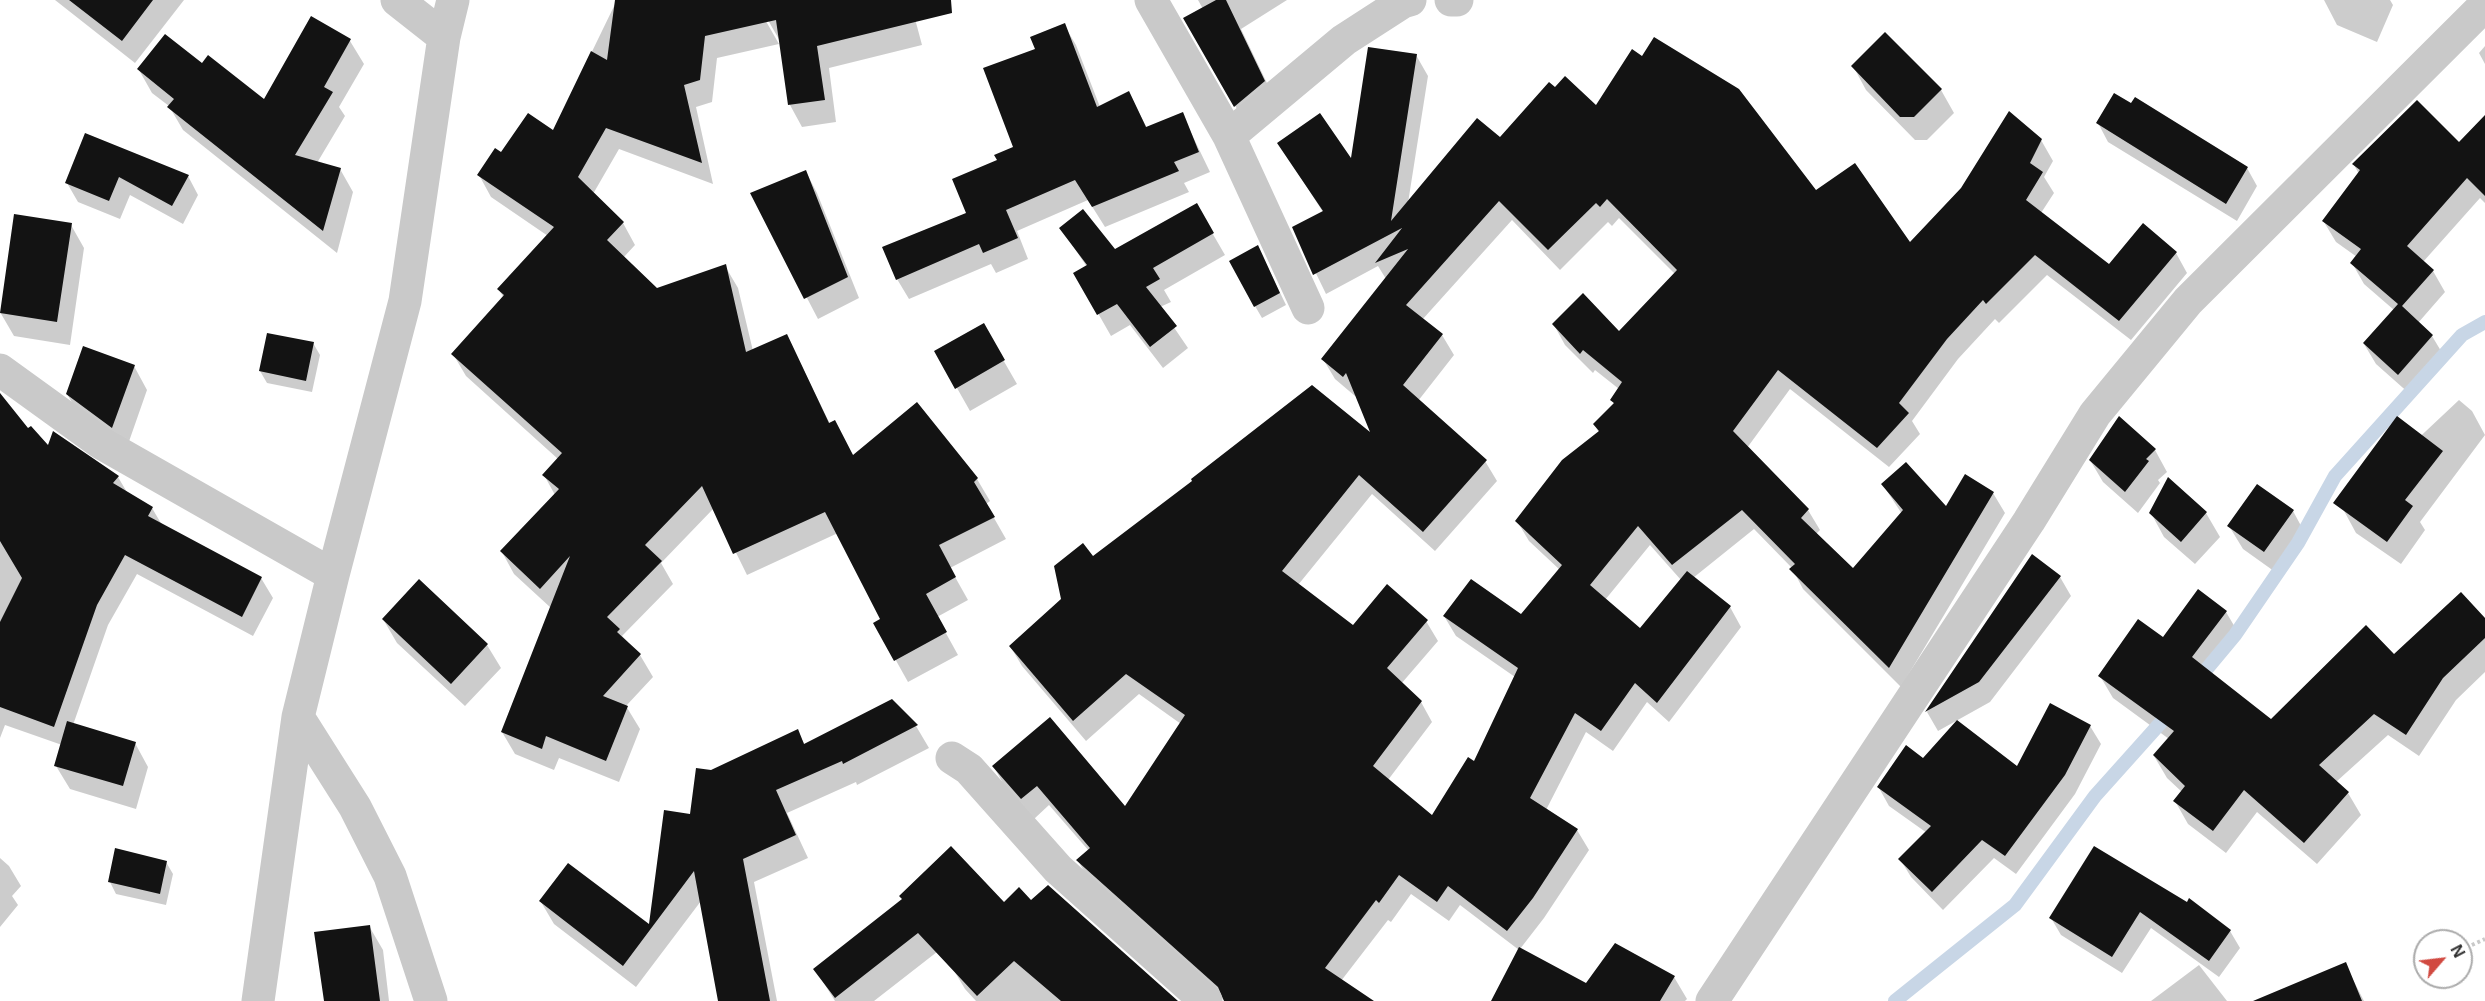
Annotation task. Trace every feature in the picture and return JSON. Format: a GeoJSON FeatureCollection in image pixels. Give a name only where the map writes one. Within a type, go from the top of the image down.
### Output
{"type":"FeatureCollection","features":[{"type":"Feature","properties":{"kind":"street"},"geometry":{"type":"LineString","coordinates":[[397,0],[444,38]]}},
{"type":"Feature","properties":{"kind":"street"},"geometry":{"type":"LineString","coordinates":[[258,1001],[298,717],[405,301],[444,38],[453,0]]}},
{"type":"Feature","properties":{"kind":"street"},"geometry":{"type":"LineString","coordinates":[[1151,0],[1229,136],[1308,308]]}},
{"type":"Feature","properties":{"kind":"street"},"geometry":{"type":"LineString","coordinates":[[1229,136],[1344,40],[1402,2],[1410,0]]}},
{"type":"Feature","properties":{"kind":"street"},"geometry":{"type":"LineString","coordinates":[[1451,0],[1457,0]]}},
{"type":"Feature","properties":{"kind":"street"},"geometry":{"type":"LineString","coordinates":[[1712,1001],[2023,530],[2095,414],[2188,301],[2477,4]]}},
{"type":"Feature","properties":{"kind":"street"},"geometry":{"type":"LineString","coordinates":[[0,370],[101,443],[333,575]]}},
{"type":"Feature","properties":{"kind":"street"},"geometry":{"type":"LineString","coordinates":[[298,717],[355,807],[390,876],[431,1001]]}},
{"type":"Feature","properties":{"kind":"street"},"geometry":{"type":"LineString","coordinates":[[952,758],[969,769],[1058,869],[1206,1001]]}},
{"type":"Feature","properties":{"kind":"building"},"geometry":{"type":"Polygon","coordinates":[[[69,0],[153,0],[122,41],[69,0]]]}},
{"type":"Feature","properties":{"kind":"building"},"geometry":{"type":"Polygon","coordinates":[[[615,0],[951,0],[952,13],[817,46],[825,100],[788,105],[776,20],[705,36],[700,80],[684,85],[702,163],[606,128],[578,177],[624,222],[607,240],[657,288],[726,264],[746,352],[787,334],[829,423],[835,420],[853,455],[917,402],[978,478],[974,482],[995,517],[939,545],[956,577],[926,594],[947,632],[894,661],[873,623],[880,619],[825,512],[733,554],[702,486],[645,545],[662,561],[607,617],[620,629],[617,632],[641,654],[603,696],[628,706],[606,761],[546,736],[542,749],[501,732],[570,556],[540,589],[500,551],[559,489],[542,475],[562,453],[451,354],[504,295],[497,289],[554,227],[477,175],[495,148],[501,152],[528,113],[553,130],[591,51],[607,60],[615,0]]]}},
{"type":"Feature","properties":{"kind":"building"},"geometry":{"type":"Polygon","coordinates":[[[1216,0],[1226,0],[1265,81],[1234,107],[1183,18],[1216,0]]]}},
{"type":"Feature","properties":{"kind":"building"},"geometry":{"type":"Polygon","coordinates":[[[311,16],[351,39],[324,87],[333,92],[295,155],[341,168],[323,231],[167,107],[174,99],[137,69],[165,34],[202,63],[208,55],[264,99],[311,16]]]}},
{"type":"Feature","properties":{"kind":"building"},"geometry":{"type":"Polygon","coordinates":[[[1065,23],[1097,107],[1129,91],[1146,127],[1183,112],[1199,152],[1174,162],[1179,171],[1092,207],[1075,180],[1006,210],[1018,238],[983,253],[979,244],[896,280],[882,247],[966,213],[952,179],[997,160],[994,155],[1013,147],[983,68],[1035,49],[1030,37],[1065,23]]]}},
{"type":"Feature","properties":{"kind":"building"},"geometry":{"type":"Polygon","coordinates":[[[1885,32],[1942,89],[1914,117],[1900,117],[1851,66],[1885,32]]]}},
{"type":"Feature","properties":{"kind":"building"},"geometry":{"type":"Polygon","coordinates":[[[1654,37],[1739,89],[1816,190],[1855,163],[1910,242],[1961,188],[2009,111],[2042,139],[2030,163],[2043,172],[2026,200],[2109,264],[2143,223],[2177,252],[2119,321],[2035,255],[1986,304],[1983,300],[1947,339],[1899,403],[1909,413],[1877,448],[1778,370],[1733,431],[1809,509],[1801,518],[1853,568],[1903,510],[1881,484],[1906,462],[1946,506],[1965,474],[1994,492],[1889,668],[1789,569],[1795,564],[1742,510],[1672,565],[1638,526],[1590,585],[1640,628],[1687,571],[1731,606],[1657,703],[1635,683],[1601,731],[1575,713],[1530,798],[1578,829],[1533,898],[1507,931],[1448,886],[1437,902],[1399,875],[1379,903],[1376,900],[1325,968],[1374,1001],[1224,1001],[1218,987],[1076,860],[1090,848],[1037,786],[1021,799],[992,766],[1050,717],[1125,806],[1185,715],[1126,674],[1073,721],[1009,646],[1061,599],[1054,566],[1083,543],[1093,556],[1192,481],[1191,479],[1312,385],[1370,432],[1346,373],[1343,377],[1321,359],[1408,249],[1375,263],[1402,228],[1313,275],[1292,227],[1323,211],[1277,143],[1320,113],[1351,158],[1368,47],[1417,54],[1391,221],[1477,118],[1500,137],[1549,82],[1555,87],[1565,76],[1596,105],[1632,49],[1642,56],[1654,37]],[[1607,199],[1600,207],[1596,203],[1548,250],[1499,201],[1406,305],[1443,334],[1403,385],[1487,460],[1423,532],[1359,475],[1282,571],[1353,625],[1387,584],[1428,620],[1387,668],[1422,701],[1373,766],[1432,815],[1468,757],[1474,761],[1518,668],[1443,616],[1471,579],[1521,614],[1562,565],[1515,521],[1562,460],[1599,431],[1593,424],[1614,403],[1610,400],[1622,382],[1583,350],[1580,354],[1552,324],[1583,293],[1619,331],[1677,270],[1607,199]]]}},
{"type":"Feature","properties":{"kind":"building"},"geometry":{"type":"Polygon","coordinates":[[[2114,93],[2131,103],[2135,97],[2248,167],[2226,204],[2096,123],[2114,93]]]}},
{"type":"Feature","properties":{"kind":"building"},"geometry":{"type":"Polygon","coordinates":[[[2417,100],[2459,142],[2485,115],[2485,196],[2467,178],[2407,246],[2434,270],[2402,306],[2433,335],[2398,375],[2363,343],[2398,304],[2350,263],[2361,249],[2322,221],[2360,170],[2352,164],[2417,100]]]}},
{"type":"Feature","properties":{"kind":"building"},"geometry":{"type":"Polygon","coordinates":[[[85,133],[189,175],[172,206],[119,177],[109,201],[65,183],[85,133]]]}},
{"type":"Feature","properties":{"kind":"building"},"geometry":{"type":"Polygon","coordinates":[[[806,170],[848,277],[804,299],[750,193],[806,170]]]}},
{"type":"Feature","properties":{"kind":"building"},"geometry":{"type":"Polygon","coordinates":[[[1197,203],[1214,233],[1153,268],[1160,279],[1146,287],[1177,326],[1150,347],[1117,304],[1097,315],[1073,273],[1087,265],[1059,228],[1083,209],[1115,249],[1197,203]]]}},
{"type":"Feature","properties":{"kind":"building"},"geometry":{"type":"Polygon","coordinates":[[[14,214],[72,223],[57,322],[0,313],[14,214]]]}},
{"type":"Feature","properties":{"kind":"building"},"geometry":{"type":"Polygon","coordinates":[[[1258,245],[1280,293],[1254,307],[1229,261],[1258,245]]]}},
{"type":"Feature","properties":{"kind":"building"},"geometry":{"type":"Polygon","coordinates":[[[984,323],[1005,360],[955,389],[934,351],[984,323]]]}},
{"type":"Feature","properties":{"kind":"building"},"geometry":{"type":"Polygon","coordinates":[[[267,333],[314,342],[306,381],[259,371],[267,333]]]}},
{"type":"Feature","properties":{"kind":"building"},"geometry":{"type":"Polygon","coordinates":[[[83,346],[135,365],[112,428],[66,394],[83,346]]]}},
{"type":"Feature","properties":{"kind":"building"},"geometry":{"type":"Polygon","coordinates":[[[0,393],[28,428],[31,426],[48,445],[53,431],[119,476],[113,483],[153,507],[148,516],[262,577],[242,617],[125,555],[97,605],[54,727],[0,707],[0,622],[22,578],[0,541],[0,393]]]}},
{"type":"Feature","properties":{"kind":"building"},"geometry":{"type":"Polygon","coordinates":[[[2119,416],[2156,449],[2146,459],[2149,461],[2125,492],[2089,460],[2119,416]]]}},
{"type":"Feature","properties":{"kind":"building"},"geometry":{"type":"Polygon","coordinates":[[[2397,416],[2443,451],[2405,500],[2413,506],[2387,542],[2333,503],[2397,416]]]}},
{"type":"Feature","properties":{"kind":"building"},"geometry":{"type":"Polygon","coordinates":[[[2168,477],[2207,512],[2181,542],[2149,513],[2168,477]]]}},
{"type":"Feature","properties":{"kind":"building"},"geometry":{"type":"Polygon","coordinates":[[[2257,484],[2294,510],[2264,552],[2227,526],[2257,484]]]}},
{"type":"Feature","properties":{"kind":"building"},"geometry":{"type":"Polygon","coordinates":[[[2032,554],[2061,576],[1979,682],[1925,712],[2032,554]]]}},
{"type":"Feature","properties":{"kind":"building"},"geometry":{"type":"Polygon","coordinates":[[[419,579],[488,644],[451,684],[382,619],[419,579]]]}},
{"type":"Feature","properties":{"kind":"building"},"geometry":{"type":"Polygon","coordinates":[[[2198,589],[2227,611],[2192,657],[2271,719],[2366,625],[2394,654],[2461,592],[2485,618],[2485,638],[2443,678],[2406,735],[2374,714],[2319,765],[2349,792],[2304,843],[2244,790],[2213,831],[2173,801],[2185,786],[2153,755],[2174,731],[2098,676],[2138,619],[2163,637],[2198,589]]]}},
{"type":"Feature","properties":{"kind":"building"},"geometry":{"type":"Polygon","coordinates":[[[892,699],[918,725],[843,764],[842,761],[776,790],[796,835],[743,859],[770,1001],[718,1001],[694,871],[623,966],[539,901],[568,863],[649,924],[664,810],[690,814],[696,768],[711,770],[798,729],[804,744],[892,699]]]}},
{"type":"Feature","properties":{"kind":"building"},"geometry":{"type":"Polygon","coordinates":[[[2050,703],[2091,725],[2065,775],[2005,856],[1982,840],[1932,892],[1898,859],[1931,826],[1877,787],[1906,745],[1923,758],[1957,720],[2017,766],[2050,703]]]}},
{"type":"Feature","properties":{"kind":"building"},"geometry":{"type":"Polygon","coordinates":[[[67,721],[136,742],[123,786],[54,766],[67,721]]]}},
{"type":"Feature","properties":{"kind":"building"},"geometry":{"type":"Polygon","coordinates":[[[951,846],[1004,902],[1019,887],[1031,900],[1048,885],[1178,1001],[1061,1001],[1014,961],[977,996],[918,933],[835,998],[813,969],[902,899],[899,896],[951,846]]]}},
{"type":"Feature","properties":{"kind":"building"},"geometry":{"type":"Polygon","coordinates":[[[2094,846],[2187,902],[2189,898],[2231,930],[2209,961],[2140,912],[2112,957],[2049,918],[2094,846]]]}},
{"type":"Feature","properties":{"kind":"building"},"geometry":{"type":"Polygon","coordinates":[[[115,848],[167,861],[160,894],[108,882],[115,848]]]}},
{"type":"Feature","properties":{"kind":"building"},"geometry":{"type":"Polygon","coordinates":[[[370,925],[380,1001],[324,1001],[314,932],[370,925]]]}},
{"type":"Feature","properties":{"kind":"building"},"geometry":{"type":"Polygon","coordinates":[[[1615,943],[1675,976],[1660,1001],[1491,1001],[1519,947],[1586,983],[1615,943]]]}},
{"type":"Feature","properties":{"kind":"building"},"geometry":{"type":"Polygon","coordinates":[[[2346,962],[2362,1001],[2253,1001],[2346,962]]]}},
{"type":"Feature","properties":{"kind":"waterway"},"geometry":{"type":"LineString","coordinates":[[2195,683],[2235,635],[2298,543],[2335,476],[2462,335],[2485,322]]}},
{"type":"Feature","properties":{"kind":"waterway"},"geometry":{"type":"LineString","coordinates":[[1895,1001],[2015,905],[2095,796],[2173,709]]}}]}
